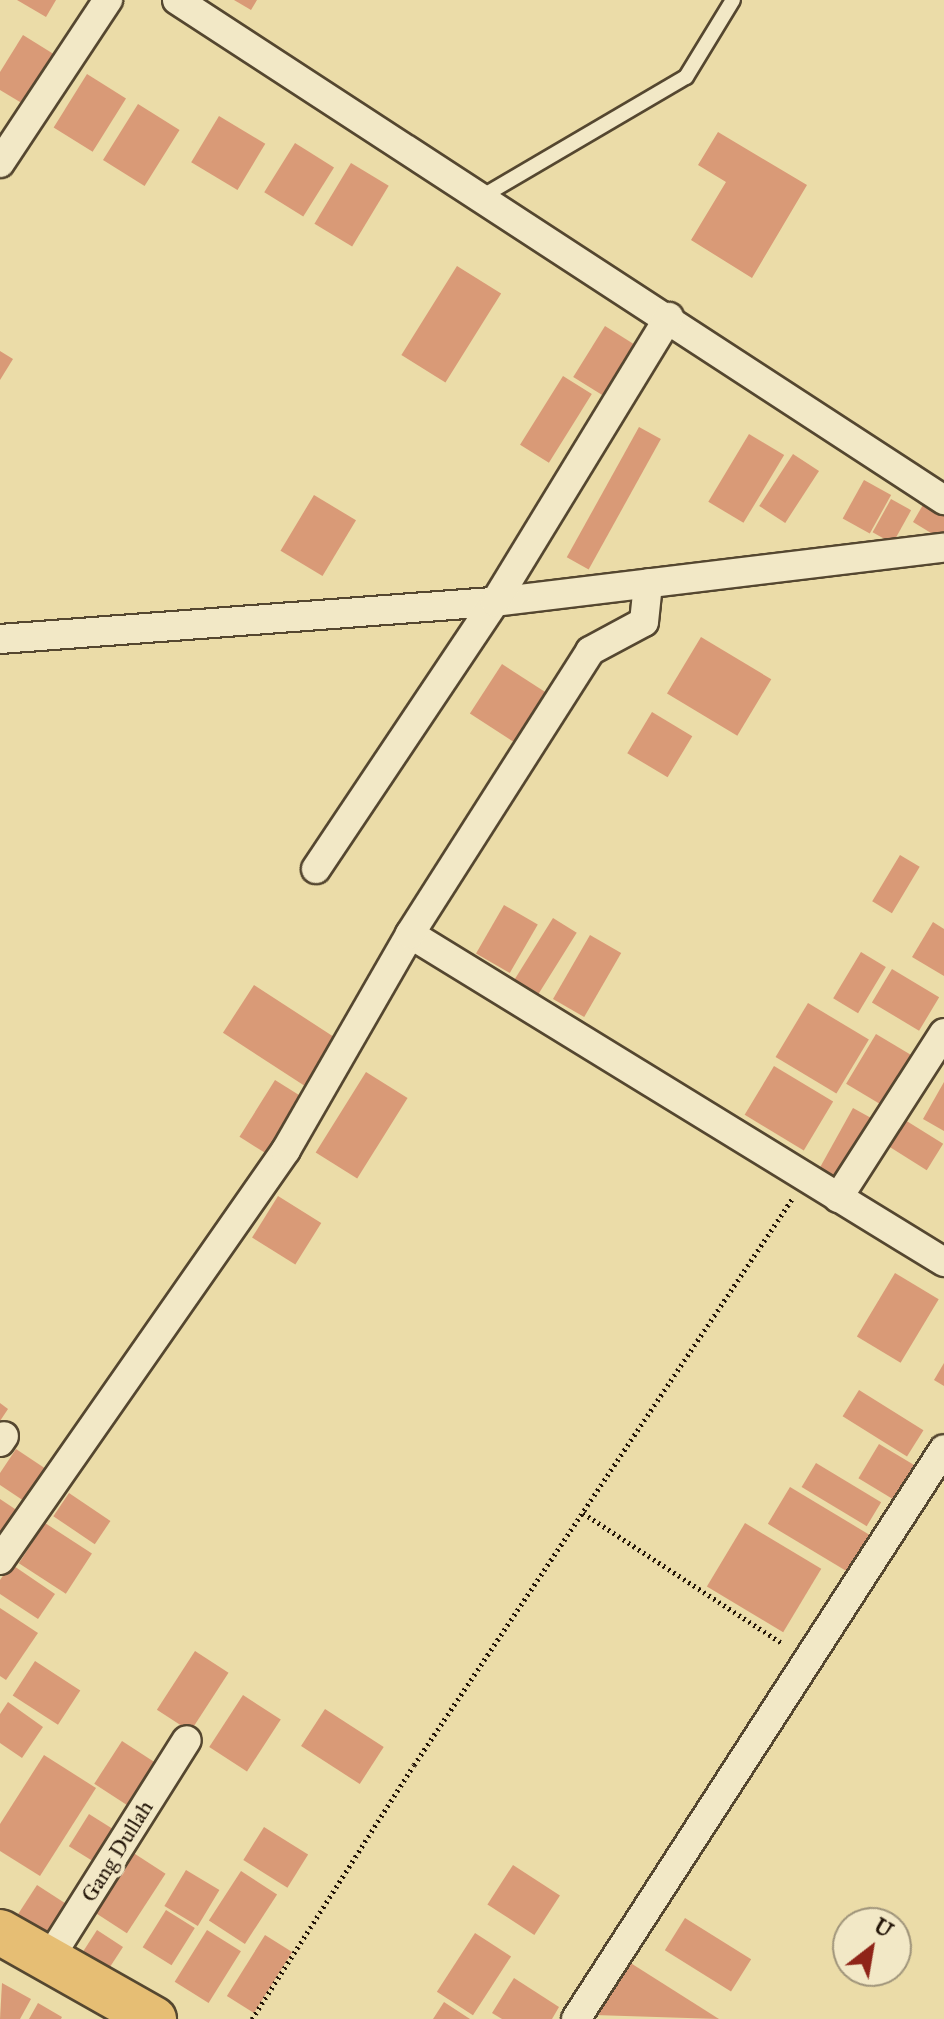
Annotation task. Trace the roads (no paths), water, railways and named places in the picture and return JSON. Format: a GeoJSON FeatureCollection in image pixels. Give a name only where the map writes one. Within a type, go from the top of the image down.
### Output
{"type":"FeatureCollection","features":[{"type":"Feature","properties":{"kind":"highway"},"geometry":{"type":"LineString","coordinates":[[0,1932],[47,1962],[154,2019]]}},
{"type":"Feature","properties":{"kind":"street"},"geometry":{"type":"LineString","coordinates":[[0,163],[108,0]]}},
{"type":"Feature","properties":{"kind":"street"},"geometry":{"type":"LineString","coordinates":[[177,0],[669,317],[944,500]]}},
{"type":"Feature","properties":{"kind":"street"},"geometry":{"type":"LineString","coordinates":[[316,869],[495,602],[669,317]]}},
{"type":"Feature","properties":{"kind":"street"},"geometry":{"type":"LineString","coordinates":[[0,639],[648,588],[944,548]]}},
{"type":"Feature","properties":{"kind":"street"},"geometry":{"type":"LineString","coordinates":[[0,1560],[286,1150],[410,934],[590,651],[644,622],[648,588]]}},
{"type":"Feature","properties":{"kind":"street"},"geometry":{"type":"LineString","coordinates":[[410,934],[944,1262]]}},
{"type":"Feature","properties":{"kind":"street"},"geometry":{"type":"LineString","coordinates":[[838,1198],[944,1033]]}},
{"type":"Feature","properties":{"kind":"street"},"geometry":{"type":"LineString","coordinates":[[576,2019],[944,1449]]}},
{"type":"Feature","properties":{"kind":"street","name":"Gang Dullah"},"geometry":{"type":"LineString","coordinates":[[47,1962],[187,1740]]}},
{"type":"Feature","properties":{"kind":"lane"},"geometry":{"type":"LineString","coordinates":[[483,196],[686,77],[733,0]]}}]}
